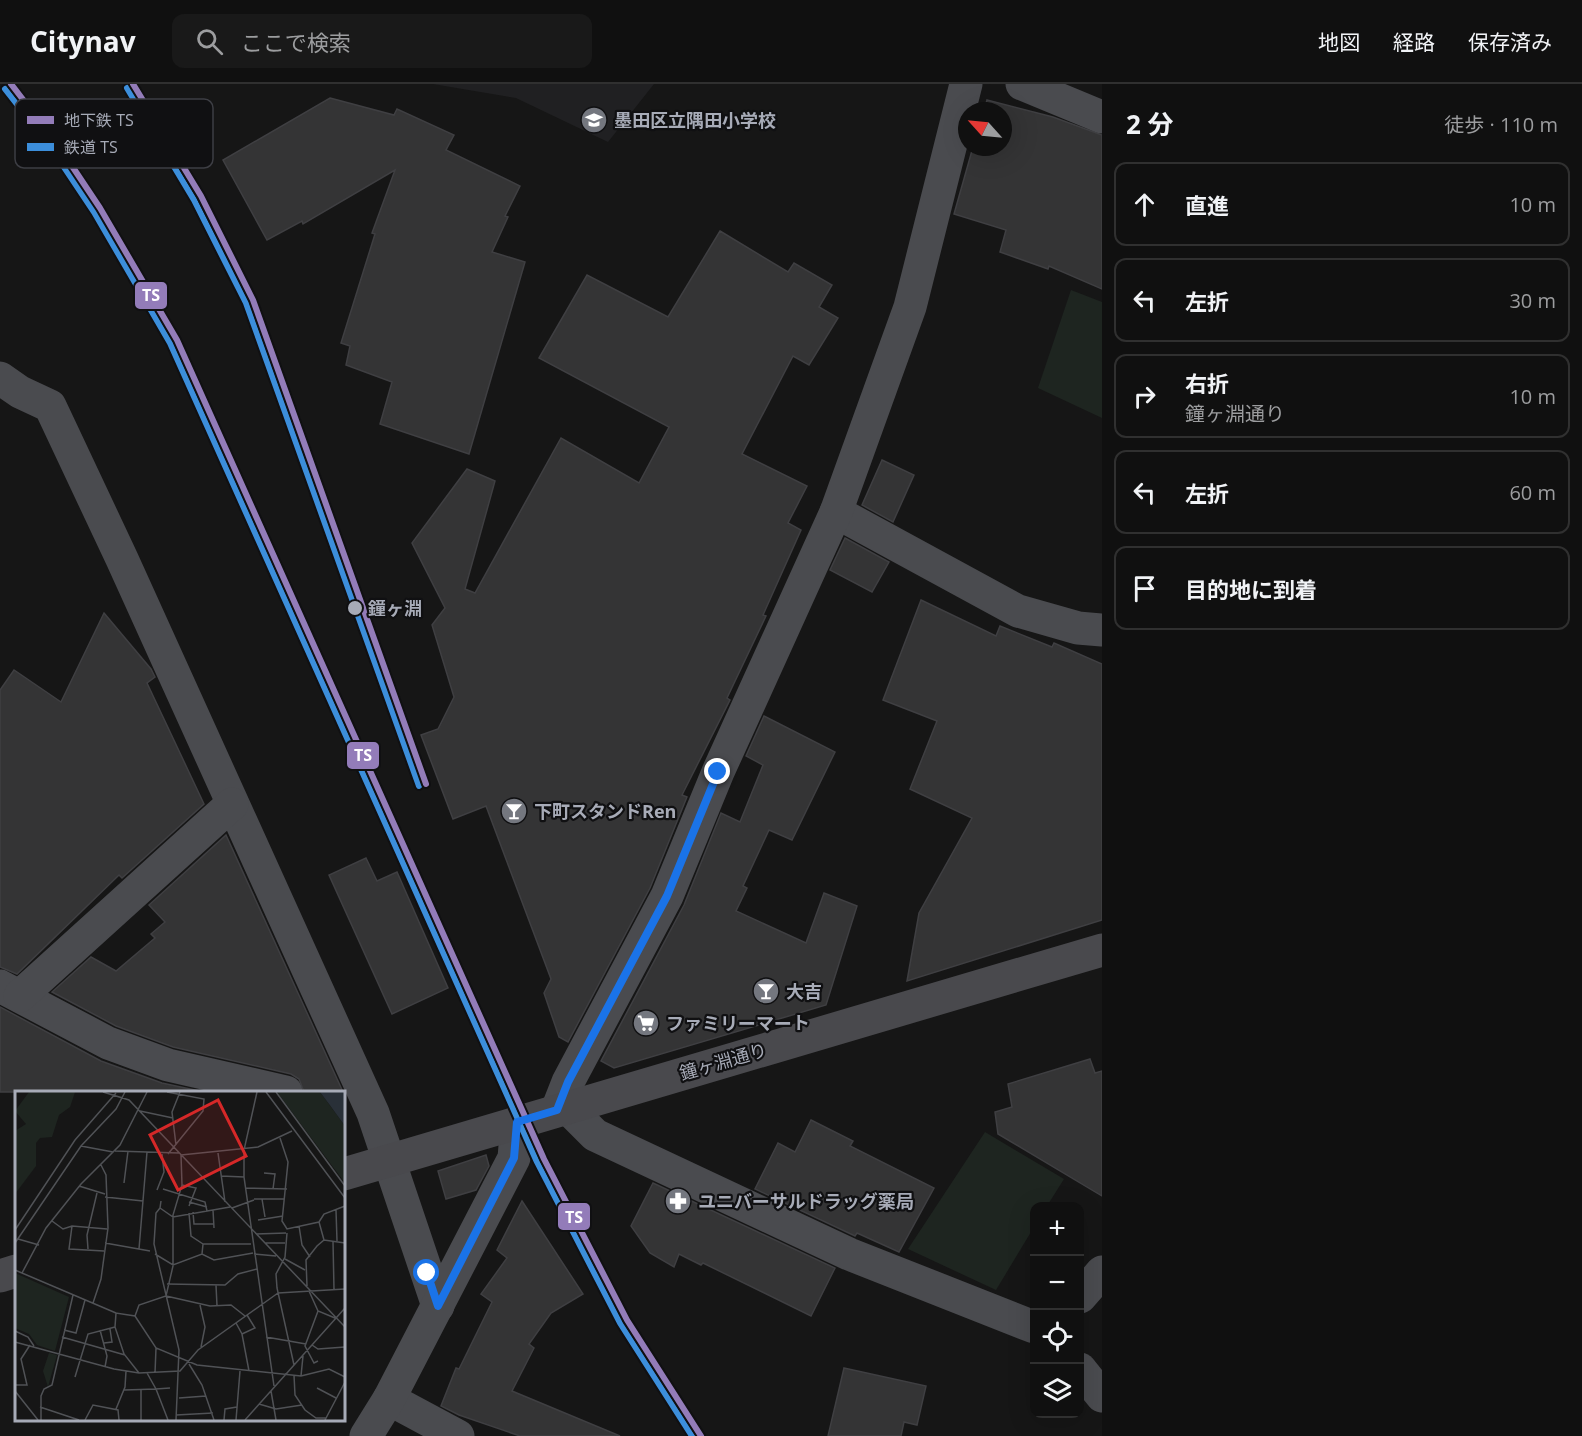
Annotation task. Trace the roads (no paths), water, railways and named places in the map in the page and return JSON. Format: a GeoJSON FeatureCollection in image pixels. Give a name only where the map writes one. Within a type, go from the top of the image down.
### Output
{"type":"FeatureCollection","features":[{"type":"Feature","properties":{"kind":"main road","name":"鐘ヶ淵通り"},"geometry":{"type":"LineString","coordinates":[[345,1174],[1102,950]]}},
{"type":"Feature","properties":{"kind":"main road"},"geometry":{"type":"LineString","coordinates":[[0,1276],[15,1271]]}},
{"type":"Feature","properties":{"kind":"street"},"geometry":{"type":"LineString","coordinates":[[966,84],[910,307],[836,512],[718,772],[667,896],[568,1082],[562,1109],[595,1135],[849,1254],[1030,1325]]}},
{"type":"Feature","properties":{"kind":"street"},"geometry":{"type":"LineString","coordinates":[[1022,84],[1102,117]]}},
{"type":"Feature","properties":{"kind":"street"},"geometry":{"type":"LineString","coordinates":[[0,378],[20,392],[50,406],[276,895],[358,1111],[389,1161],[438,1306]]}},
{"type":"Feature","properties":{"kind":"street"},"geometry":{"type":"LineString","coordinates":[[836,512],[1018,611],[1078,628],[1102,630]]}},
{"type":"Feature","properties":{"kind":"street"},"geometry":{"type":"LineString","coordinates":[[232,804],[10,991],[108,1043],[168,1065],[282,1091]]}},
{"type":"Feature","properties":{"kind":"street"},"geometry":{"type":"LineString","coordinates":[[366,1436],[389,1399],[514,1158],[517,1122]]}},
{"type":"Feature","properties":{"kind":"street"},"geometry":{"type":"LineString","coordinates":[[1084,1292],[1102,1272]]}},
{"type":"Feature","properties":{"kind":"street"},"geometry":{"type":"LineString","coordinates":[[1084,1374],[1102,1396]]}},
{"type":"Feature","properties":{"kind":"street"},"geometry":{"type":"LineString","coordinates":[[389,1399],[458,1436]]}},
{"type":"Feature","properties":{"kind":"metro line","name":"TS"},"geometry":{"type":"LineString","coordinates":[[11,84],[23,99]]}},
{"type":"Feature","properties":{"kind":"metro line","name":"TS"},"geometry":{"type":"LineString","coordinates":[[133,84],[142,99]]}},
{"type":"Feature","properties":{"kind":"metro line","name":"TS"},"geometry":{"type":"LineString","coordinates":[[73,168],[100,208],[177,340],[544,1159],[627,1320],[701,1436]]}},
{"type":"Feature","properties":{"kind":"metro line","name":"TS"},"geometry":{"type":"LineString","coordinates":[[184,168],[201,196],[253,300],[426,784]]}},
{"type":"Feature","properties":{"kind":"rail line","name":"TS"},"geometry":{"type":"LineString","coordinates":[[127,88],[134,99]]}},
{"type":"Feature","properties":{"kind":"rail line","name":"TS"},"geometry":{"type":"LineString","coordinates":[[5,89],[15,102]]}},
{"type":"Feature","properties":{"kind":"rail line","name":"TS"},"geometry":{"type":"LineString","coordinates":[[65,168],[94,212],[170,343],[537,1162],[620,1323],[692,1436]]}},
{"type":"Feature","properties":{"kind":"rail line","name":"TS"},"geometry":{"type":"LineString","coordinates":[[175,168],[194,200],[246,303],[419,786]]}},
{"type":"Feature","properties":{"kind":"place","name":"墨田区立隅田小学校"},"geometry":{"type":"Point","coordinates":[594,120]}},
{"type":"Feature","properties":{"kind":"place","name":"鐘ヶ淵"},"geometry":{"type":"Point","coordinates":[355,608]}},
{"type":"Feature","properties":{"kind":"place","name":"下町スタンドRen"},"geometry":{"type":"Point","coordinates":[514,811]}},
{"type":"Feature","properties":{"kind":"place","name":"大吉"},"geometry":{"type":"Point","coordinates":[766,991]}},
{"type":"Feature","properties":{"kind":"place","name":"ファミリーマート"},"geometry":{"type":"Point","coordinates":[646,1023]}},
{"type":"Feature","properties":{"kind":"place","name":"ユニバーサルドラッグ薬局"},"geometry":{"type":"Point","coordinates":[678,1201]}}]}
